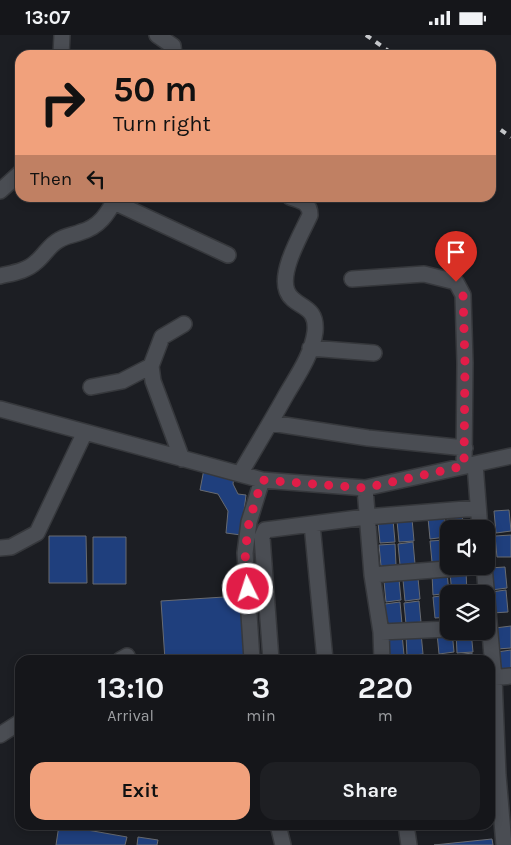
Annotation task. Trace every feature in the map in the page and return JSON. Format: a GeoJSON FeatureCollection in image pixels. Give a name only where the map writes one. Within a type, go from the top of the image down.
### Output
{"type":"FeatureCollection","features":[{"type":"Feature","properties":{"kind":"street"},"geometry":{"type":"LineString","coordinates":[[61,50],[62,35]]}},
{"type":"Feature","properties":{"kind":"street"},"geometry":{"type":"LineString","coordinates":[[158,35],[173,46],[173,50]]}},
{"type":"Feature","properties":{"kind":"street"},"geometry":{"type":"LineString","coordinates":[[0,191],[15,178]]}},
{"type":"Feature","properties":{"kind":"street"},"geometry":{"type":"LineString","coordinates":[[0,276],[29,268],[38,262],[52,245],[60,239],[87,230],[98,224],[110,211],[114,202]]}},
{"type":"Feature","properties":{"kind":"street"},"geometry":{"type":"LineString","coordinates":[[119,202],[228,255]]}},
{"type":"Feature","properties":{"kind":"street"},"geometry":{"type":"LineString","coordinates":[[240,474],[302,367],[315,332],[313,316],[308,309],[292,298],[286,290],[289,261],[310,215],[310,208],[303,202]]}},
{"type":"Feature","properties":{"kind":"street"},"geometry":{"type":"LineString","coordinates":[[352,279],[424,274],[456,282],[463,295],[465,448],[470,465],[479,520]]}},
{"type":"Feature","properties":{"kind":"street"},"geometry":{"type":"LineString","coordinates":[[182,459],[153,381],[151,366],[162,337],[184,324]]}},
{"type":"Feature","properties":{"kind":"street"},"geometry":{"type":"LineString","coordinates":[[310,348],[374,353]]}},
{"type":"Feature","properties":{"kind":"street"},"geometry":{"type":"LineString","coordinates":[[91,387],[122,381],[151,366]]}},
{"type":"Feature","properties":{"kind":"street"},"geometry":{"type":"LineString","coordinates":[[0,409],[262,480],[365,488],[511,456]]}},
{"type":"Feature","properties":{"kind":"street"},"geometry":{"type":"LineString","coordinates":[[271,423],[368,438],[465,448]]}},
{"type":"Feature","properties":{"kind":"street"},"geometry":{"type":"LineString","coordinates":[[0,548],[11,547],[37,533],[85,432]]}},
{"type":"Feature","properties":{"kind":"street"},"geometry":{"type":"LineString","coordinates":[[252,655],[245,553],[249,522],[262,480]]}},
{"type":"Feature","properties":{"kind":"street"},"geometry":{"type":"LineString","coordinates":[[365,488],[366,517],[372,575],[381,632],[382,655]]}},
{"type":"Feature","properties":{"kind":"street"},"geometry":{"type":"LineString","coordinates":[[271,655],[262,533],[265,530],[366,517],[478,508]]}},
{"type":"Feature","properties":{"kind":"street"},"geometry":{"type":"LineString","coordinates":[[312,524],[325,655]]}},
{"type":"Feature","properties":{"kind":"street"},"geometry":{"type":"LineString","coordinates":[[372,575],[440,569]]}},
{"type":"Feature","properties":{"kind":"street"},"geometry":{"type":"LineString","coordinates":[[381,632],[440,629]]}},
{"type":"Feature","properties":{"kind":"street"},"geometry":{"type":"LineString","coordinates":[[489,640],[490,655]]}},
{"type":"Feature","properties":{"kind":"street"},"geometry":{"type":"LineString","coordinates":[[495,678],[511,676]]}},
{"type":"Feature","properties":{"kind":"street"},"geometry":{"type":"LineString","coordinates":[[495,708],[504,774],[506,838]]}},
{"type":"Feature","properties":{"kind":"street"},"geometry":{"type":"LineString","coordinates":[[0,735],[15,725]]}},
{"type":"Feature","properties":{"kind":"street"},"geometry":{"type":"LineString","coordinates":[[279,830],[283,845]]}},
{"type":"Feature","properties":{"kind":"street"},"geometry":{"type":"LineString","coordinates":[[407,830],[409,845]]}},
{"type":"Feature","properties":{"kind":"building"},"geometry":{"type":"Polygon","coordinates":[[[204,469],[234,476],[233,484],[238,494],[246,495],[241,535],[226,533],[228,511],[218,494],[200,490],[204,469]]]}},
{"type":"Feature","properties":{"kind":"building"},"geometry":{"type":"Polygon","coordinates":[[[509,510],[511,531],[496,533],[494,511],[509,510]]]}},
{"type":"Feature","properties":{"kind":"building"},"geometry":{"type":"Polygon","coordinates":[[[462,515],[463,520],[447,520],[447,517],[462,515]]]}},
{"type":"Feature","properties":{"kind":"building"},"geometry":{"type":"Polygon","coordinates":[[[444,516],[444,520],[440,520],[440,538],[430,539],[428,518],[444,516]]]}},
{"type":"Feature","properties":{"kind":"building"},"geometry":{"type":"Polygon","coordinates":[[[412,519],[414,541],[399,542],[397,521],[412,519]]]}},
{"type":"Feature","properties":{"kind":"building"},"geometry":{"type":"Polygon","coordinates":[[[393,520],[395,542],[380,543],[378,522],[393,520]]]}},
{"type":"Feature","properties":{"kind":"building"},"geometry":{"type":"Polygon","coordinates":[[[511,535],[511,557],[497,557],[495,536],[511,535]]]}},
{"type":"Feature","properties":{"kind":"building"},"geometry":{"type":"Polygon","coordinates":[[[49,536],[86,536],[87,583],[49,583],[49,536]]]}},
{"type":"Feature","properties":{"kind":"building"},"geometry":{"type":"Polygon","coordinates":[[[93,537],[126,537],[126,584],[93,584],[93,537]]]}},
{"type":"Feature","properties":{"kind":"building"},"geometry":{"type":"Polygon","coordinates":[[[440,540],[440,561],[432,562],[430,541],[440,540]]]}},
{"type":"Feature","properties":{"kind":"building"},"geometry":{"type":"Polygon","coordinates":[[[413,542],[415,564],[400,565],[398,544],[413,542]]]}},
{"type":"Feature","properties":{"kind":"building"},"geometry":{"type":"Polygon","coordinates":[[[395,544],[396,565],[381,566],[379,545],[395,544]]]}},
{"type":"Feature","properties":{"kind":"building"},"geometry":{"type":"Polygon","coordinates":[[[505,567],[507,588],[495,590],[495,585],[491,585],[490,575],[495,575],[495,568],[505,567]]]}},
{"type":"Feature","properties":{"kind":"building"},"geometry":{"type":"Polygon","coordinates":[[[440,573],[440,575],[447,575],[448,585],[440,585],[440,594],[433,595],[432,574],[440,573]]]}},
{"type":"Feature","properties":{"kind":"building"},"geometry":{"type":"Polygon","coordinates":[[[450,575],[466,575],[467,585],[451,585],[450,575]]]}},
{"type":"Feature","properties":{"kind":"building"},"geometry":{"type":"Polygon","coordinates":[[[418,578],[420,599],[405,601],[403,580],[418,578]]]}},
{"type":"Feature","properties":{"kind":"building"},"geometry":{"type":"Polygon","coordinates":[[[399,579],[401,600],[386,602],[384,581],[399,579]]]}},
{"type":"Feature","properties":{"kind":"building"},"geometry":{"type":"Polygon","coordinates":[[[506,590],[508,612],[495,613],[495,591],[506,590]]]}},
{"type":"Feature","properties":{"kind":"building"},"geometry":{"type":"Polygon","coordinates":[[[240,596],[244,655],[165,655],[161,601],[240,596]]]}},
{"type":"Feature","properties":{"kind":"building"},"geometry":{"type":"Polygon","coordinates":[[[440,596],[440,618],[435,618],[433,597],[440,596]]]}},
{"type":"Feature","properties":{"kind":"building"},"geometry":{"type":"Polygon","coordinates":[[[419,601],[421,622],[406,624],[404,603],[419,601]]]}},
{"type":"Feature","properties":{"kind":"building"},"geometry":{"type":"Polygon","coordinates":[[[400,602],[402,624],[387,625],[385,604],[400,602]]]}},
{"type":"Feature","properties":{"kind":"building"},"geometry":{"type":"Polygon","coordinates":[[[511,626],[511,648],[497,649],[495,628],[511,626]]]}},
{"type":"Feature","properties":{"kind":"building"},"geometry":{"type":"Polygon","coordinates":[[[421,633],[423,654],[407,655],[406,635],[421,633]]]}},
{"type":"Feature","properties":{"kind":"building"},"geometry":{"type":"Polygon","coordinates":[[[437,633],[440,633],[440,640],[453,640],[454,652],[439,654],[437,633]]]}},
{"type":"Feature","properties":{"kind":"building"},"geometry":{"type":"Polygon","coordinates":[[[402,634],[404,655],[389,655],[387,635],[402,634]]]}},
{"type":"Feature","properties":{"kind":"building"},"geometry":{"type":"Polygon","coordinates":[[[456,640],[472,640],[473,652],[457,653],[456,640]]]}},
{"type":"Feature","properties":{"kind":"building"},"geometry":{"type":"Polygon","coordinates":[[[511,650],[511,672],[499,673],[497,652],[511,650]]]}},
{"type":"Feature","properties":{"kind":"building"},"geometry":{"type":"Polygon","coordinates":[[[58,830],[87,830],[127,837],[125,845],[56,845],[58,830]]]}},
{"type":"Feature","properties":{"kind":"building"},"geometry":{"type":"Polygon","coordinates":[[[138,837],[158,840],[157,845],[137,845],[138,837]]]}},
{"type":"Feature","properties":{"kind":"building"},"geometry":{"type":"Polygon","coordinates":[[[492,839],[493,845],[434,845],[492,839]]]}},
{"type":"Feature","properties":{"kind":"railway"},"geometry":{"type":"LineString","coordinates":[[366,35],[387,50]]}},
{"type":"Feature","properties":{"kind":"railway"},"geometry":{"type":"LineString","coordinates":[[496,126],[511,137]]}},
{"type":"Feature","properties":{"kind":"route"},"geometry":{"type":"LineString","coordinates":[[248,589],[245,553],[249,522],[262,480],[365,488],[464,466],[465,363],[463,295],[456,282]]}}]}
